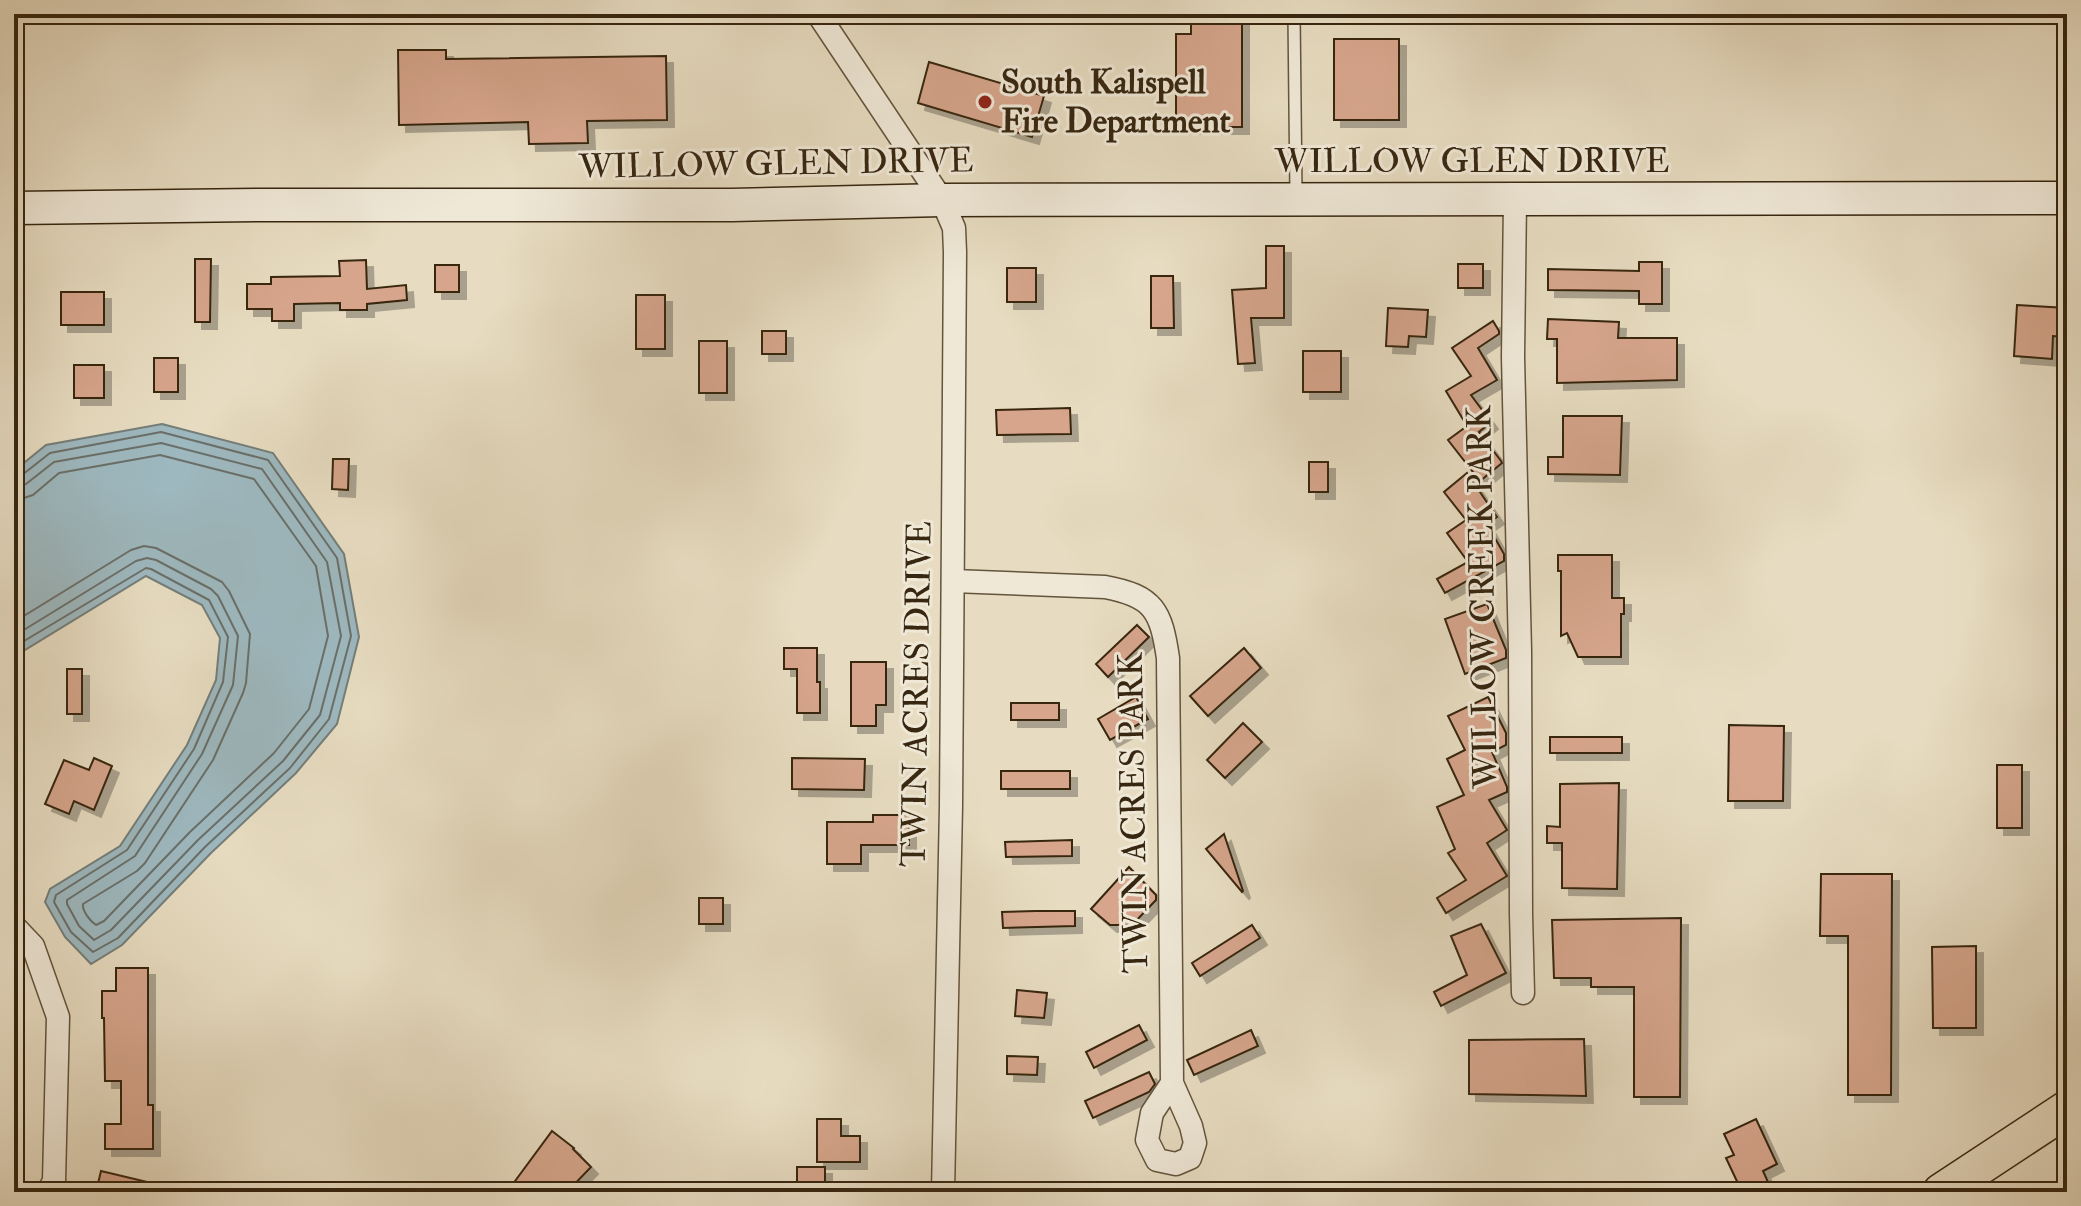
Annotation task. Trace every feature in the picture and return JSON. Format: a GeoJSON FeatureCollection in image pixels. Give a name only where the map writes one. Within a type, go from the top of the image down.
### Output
{"type":"FeatureCollection","features":[{"type":"Feature","properties":{"kind":"main road","name":"WILLOW GLEN DRIVE"},"geometry":{"type":"LineString","coordinates":[[14,208],[732,205],[942,200],[2067,198]]}},
{"type":"Feature","properties":{"kind":"main road"},"geometry":{"type":"LineString","coordinates":[[1941,1192],[2067,1109]]}},
{"type":"Feature","properties":{"kind":"street","name":"TWIN ACRES DRIVE"},"geometry":{"type":"LineString","coordinates":[[818,14],[942,200],[954,228],[951,821],[943,1192]]}},
{"type":"Feature","properties":{"kind":"street","name":"WILLOW CREEK PARK"},"geometry":{"type":"LineString","coordinates":[[1515,200],[1513,357],[1523,993]]}},
{"type":"Feature","properties":{"kind":"street","name":"TWIN ACRES PARK"},"geometry":{"type":"LineString","coordinates":[[953,581],[1124,590],[1145,600],[1160,618],[1168,658],[1172,1083]]}},
{"type":"Feature","properties":{"kind":"street"},"geometry":{"type":"LineString","coordinates":[[14,926],[33,946],[58,1017],[54,1181],[48,1192]]}},
{"type":"Feature","properties":{"kind":"lane"},"geometry":{"type":"LineString","coordinates":[[1294,14],[1296,200]]}},
{"type":"Feature","properties":{"kind":"water"},"geometry":{"type":"Polygon","coordinates":[[[162,424],[273,453],[344,554],[359,637],[337,724],[296,773],[211,853],[122,945],[91,964],[65,937],[45,902],[50,889],[120,846],[187,745],[216,680],[220,638],[202,605],[146,576],[14,655],[14,471],[46,445],[162,424]]]}},
{"type":"Feature","properties":{"kind":"building"},"geometry":{"type":"Polygon","coordinates":[[[1191,14],[1242,14],[1242,127],[1176,127],[1176,34],[1191,34],[1191,14]]]}},
{"type":"Feature","properties":{"kind":"building"},"geometry":{"type":"Polygon","coordinates":[[[1334,39],[1399,39],[1399,120],[1334,120],[1334,39]]]}},
{"type":"Feature","properties":{"kind":"building"},"geometry":{"type":"Polygon","coordinates":[[[398,50],[446,50],[446,59],[666,56],[667,120],[587,121],[588,143],[529,144],[528,122],[399,125],[398,50]]]}},
{"type":"Feature","properties":{"kind":"building"},"geometry":{"type":"Polygon","coordinates":[[[929,62],[1044,96],[1032,137],[918,103],[929,62]]]}},
{"type":"Feature","properties":{"kind":"building"},"geometry":{"type":"Polygon","coordinates":[[[1266,246],[1284,246],[1284,318],[1251,318],[1255,363],[1238,364],[1232,290],[1266,288],[1266,246]]]}},
{"type":"Feature","properties":{"kind":"building"},"geometry":{"type":"Polygon","coordinates":[[[195,259],[211,259],[210,322],[195,322],[195,259]]]}},
{"type":"Feature","properties":{"kind":"building"},"geometry":{"type":"Polygon","coordinates":[[[366,260],[367,289],[406,285],[407,300],[367,304],[367,310],[340,310],[340,303],[294,304],[294,321],[272,321],[272,309],[247,309],[247,284],[271,284],[271,277],[340,276],[339,261],[366,260]]]}},
{"type":"Feature","properties":{"kind":"building"},"geometry":{"type":"Polygon","coordinates":[[[1639,262],[1662,262],[1662,304],[1639,304],[1639,291],[1548,290],[1548,269],[1639,271],[1639,262]]]}},
{"type":"Feature","properties":{"kind":"building"},"geometry":{"type":"Polygon","coordinates":[[[1458,264],[1483,264],[1483,288],[1458,288],[1458,264]]]}},
{"type":"Feature","properties":{"kind":"building"},"geometry":{"type":"Polygon","coordinates":[[[435,265],[459,265],[459,292],[435,292],[435,265]]]}},
{"type":"Feature","properties":{"kind":"building"},"geometry":{"type":"Polygon","coordinates":[[[1007,268],[1036,268],[1036,302],[1007,302],[1007,268]]]}},
{"type":"Feature","properties":{"kind":"building"},"geometry":{"type":"Polygon","coordinates":[[[1151,276],[1173,276],[1174,328],[1151,328],[1151,276]]]}},
{"type":"Feature","properties":{"kind":"building"},"geometry":{"type":"Polygon","coordinates":[[[61,292],[104,292],[104,325],[61,325],[61,292]]]}},
{"type":"Feature","properties":{"kind":"building"},"geometry":{"type":"Polygon","coordinates":[[[636,295],[665,295],[665,349],[636,349],[636,295]]]}},
{"type":"Feature","properties":{"kind":"building"},"geometry":{"type":"Polygon","coordinates":[[[2017,305],[2067,308],[2067,337],[2053,336],[2052,359],[2014,356],[2017,305]]]}},
{"type":"Feature","properties":{"kind":"building"},"geometry":{"type":"Polygon","coordinates":[[[1388,308],[1428,310],[1426,337],[1409,336],[1408,347],[1386,346],[1388,308]]]}},
{"type":"Feature","properties":{"kind":"building"},"geometry":{"type":"Polygon","coordinates":[[[1548,319],[1619,322],[1618,338],[1677,338],[1677,380],[1557,383],[1557,339],[1547,339],[1548,319]]]}},
{"type":"Feature","properties":{"kind":"building"},"geometry":{"type":"Polygon","coordinates":[[[1493,321],[1499,334],[1478,348],[1497,380],[1471,395],[1491,422],[1479,432],[1502,463],[1480,481],[1448,440],[1467,426],[1446,391],[1471,376],[1452,348],[1493,321]]]}},
{"type":"Feature","properties":{"kind":"building"},"geometry":{"type":"Polygon","coordinates":[[[762,331],[786,331],[786,354],[762,354],[762,331]]]}},
{"type":"Feature","properties":{"kind":"building"},"geometry":{"type":"Polygon","coordinates":[[[699,341],[727,341],[727,393],[699,393],[699,341]]]}},
{"type":"Feature","properties":{"kind":"building"},"geometry":{"type":"Polygon","coordinates":[[[1303,351],[1341,351],[1341,392],[1303,392],[1303,351]]]}},
{"type":"Feature","properties":{"kind":"building"},"geometry":{"type":"Polygon","coordinates":[[[154,358],[178,358],[178,392],[154,392],[154,358]]]}},
{"type":"Feature","properties":{"kind":"building"},"geometry":{"type":"Polygon","coordinates":[[[74,365],[104,365],[104,398],[74,398],[74,365]]]}},
{"type":"Feature","properties":{"kind":"building"},"geometry":{"type":"Polygon","coordinates":[[[1070,408],[1071,434],[997,435],[996,410],[1070,408]]]}},
{"type":"Feature","properties":{"kind":"building"},"geometry":{"type":"Polygon","coordinates":[[[1563,416],[1622,416],[1620,475],[1548,474],[1548,457],[1563,457],[1563,416]]]}},
{"type":"Feature","properties":{"kind":"building"},"geometry":{"type":"Polygon","coordinates":[[[333,459],[349,459],[348,490],[332,489],[333,459]]]}},
{"type":"Feature","properties":{"kind":"building"},"geometry":{"type":"Polygon","coordinates":[[[1309,462],[1328,462],[1328,492],[1309,492],[1309,462]]]}},
{"type":"Feature","properties":{"kind":"building"},"geometry":{"type":"Polygon","coordinates":[[[1467,473],[1497,517],[1487,524],[1504,554],[1504,561],[1445,593],[1437,579],[1468,562],[1447,533],[1466,520],[1444,492],[1467,473]]]}},
{"type":"Feature","properties":{"kind":"building"},"geometry":{"type":"Polygon","coordinates":[[[1558,555],[1612,555],[1612,598],[1624,598],[1621,657],[1578,657],[1567,633],[1561,636],[1561,571],[1558,571],[1558,555]]]}},
{"type":"Feature","properties":{"kind":"building"},"geometry":{"type":"Polygon","coordinates":[[[1487,604],[1506,650],[1506,658],[1465,674],[1445,619],[1487,604]]]}},
{"type":"Feature","properties":{"kind":"building"},"geometry":{"type":"Polygon","coordinates":[[[1137,625],[1149,637],[1108,677],[1096,664],[1137,625]]]}},
{"type":"Feature","properties":{"kind":"building"},"geometry":{"type":"Polygon","coordinates":[[[784,648],[817,648],[820,713],[797,713],[797,669],[784,669],[784,648]]]}},
{"type":"Feature","properties":{"kind":"building"},"geometry":{"type":"Polygon","coordinates":[[[1244,648],[1261,668],[1208,716],[1190,696],[1244,648]]]}},
{"type":"Feature","properties":{"kind":"building"},"geometry":{"type":"Polygon","coordinates":[[[851,662],[886,662],[886,705],[876,705],[876,726],[851,726],[851,662]]]}},
{"type":"Feature","properties":{"kind":"building"},"geometry":{"type":"Polygon","coordinates":[[[67,669],[82,669],[82,714],[67,714],[67,669]]]}},
{"type":"Feature","properties":{"kind":"building"},"geometry":{"type":"Polygon","coordinates":[[[1136,697],[1148,719],[1110,740],[1098,719],[1136,697]]]}},
{"type":"Feature","properties":{"kind":"building"},"geometry":{"type":"Polygon","coordinates":[[[1488,697],[1506,733],[1506,745],[1492,752],[1507,787],[1507,792],[1489,800],[1507,830],[1487,843],[1507,876],[1446,913],[1437,898],[1466,880],[1448,853],[1455,849],[1437,807],[1464,795],[1447,759],[1465,750],[1448,716],[1488,697]]]}},
{"type":"Feature","properties":{"kind":"building"},"geometry":{"type":"Polygon","coordinates":[[[1011,703],[1059,703],[1059,720],[1011,720],[1011,703]]]}},
{"type":"Feature","properties":{"kind":"building"},"geometry":{"type":"Polygon","coordinates":[[[1243,723],[1262,742],[1225,778],[1207,760],[1243,723]]]}},
{"type":"Feature","properties":{"kind":"building"},"geometry":{"type":"Polygon","coordinates":[[[1729,725],[1784,726],[1783,801],[1728,801],[1729,725]]]}},
{"type":"Feature","properties":{"kind":"building"},"geometry":{"type":"Polygon","coordinates":[[[1550,737],[1622,737],[1622,753],[1550,753],[1550,737]]]}},
{"type":"Feature","properties":{"kind":"building"},"geometry":{"type":"Polygon","coordinates":[[[94,758],[112,766],[94,810],[74,801],[69,814],[45,804],[64,760],[89,770],[94,758]]]}},
{"type":"Feature","properties":{"kind":"building"},"geometry":{"type":"Polygon","coordinates":[[[792,758],[865,759],[864,790],[792,789],[792,758]]]}},
{"type":"Feature","properties":{"kind":"building"},"geometry":{"type":"Polygon","coordinates":[[[1997,765],[2022,765],[2022,828],[1997,828],[1997,765]]]}},
{"type":"Feature","properties":{"kind":"building"},"geometry":{"type":"Polygon","coordinates":[[[1001,771],[1070,771],[1070,789],[1001,789],[1001,771]]]}},
{"type":"Feature","properties":{"kind":"building"},"geometry":{"type":"Polygon","coordinates":[[[1619,783],[1617,889],[1562,888],[1562,843],[1547,843],[1547,826],[1560,827],[1560,784],[1619,783]]]}},
{"type":"Feature","properties":{"kind":"building"},"geometry":{"type":"Polygon","coordinates":[[[873,815],[909,815],[909,845],[861,845],[861,864],[827,864],[827,822],[873,822],[873,815]]]}},
{"type":"Feature","properties":{"kind":"building"},"geometry":{"type":"Polygon","coordinates":[[[1224,834],[1243,891],[1242,892],[1206,849],[1224,834]]]}},
{"type":"Feature","properties":{"kind":"building"},"geometry":{"type":"Polygon","coordinates":[[[1072,840],[1072,856],[1006,857],[1005,842],[1072,840]]]}},
{"type":"Feature","properties":{"kind":"building"},"geometry":{"type":"Polygon","coordinates":[[[1129,867],[1156,895],[1156,900],[1132,925],[1110,925],[1091,909],[1129,867]]]}},
{"type":"Feature","properties":{"kind":"building"},"geometry":{"type":"Polygon","coordinates":[[[1821,874],[1892,874],[1891,1095],[1848,1095],[1848,936],[1820,936],[1821,874]]]}},
{"type":"Feature","properties":{"kind":"building"},"geometry":{"type":"Polygon","coordinates":[[[699,898],[723,898],[723,924],[699,924],[699,898]]]}},
{"type":"Feature","properties":{"kind":"building"},"geometry":{"type":"Polygon","coordinates":[[[1075,911],[1075,926],[1003,928],[1002,912],[1075,911]]]}},
{"type":"Feature","properties":{"kind":"building"},"geometry":{"type":"Polygon","coordinates":[[[1681,918],[1680,1097],[1634,1097],[1634,987],[1591,987],[1591,978],[1554,978],[1552,920],[1681,918]]]}},
{"type":"Feature","properties":{"kind":"building"},"geometry":{"type":"Polygon","coordinates":[[[1481,924],[1506,973],[1441,1006],[1434,992],[1467,975],[1451,936],[1481,924]]]}},
{"type":"Feature","properties":{"kind":"building"},"geometry":{"type":"Polygon","coordinates":[[[1252,925],[1260,938],[1200,976],[1192,963],[1252,925]]]}},
{"type":"Feature","properties":{"kind":"building"},"geometry":{"type":"Polygon","coordinates":[[[1976,946],[1976,1028],[1933,1028],[1932,947],[1976,946]]]}},
{"type":"Feature","properties":{"kind":"building"},"geometry":{"type":"Polygon","coordinates":[[[116,968],[148,968],[148,1105],[153,1105],[153,1149],[105,1149],[105,1124],[121,1124],[121,1081],[105,1081],[102,1018],[102,991],[116,991],[116,968]]]}},
{"type":"Feature","properties":{"kind":"building"},"geometry":{"type":"Polygon","coordinates":[[[1017,990],[1047,993],[1044,1018],[1015,1016],[1017,990]]]}},
{"type":"Feature","properties":{"kind":"building"},"geometry":{"type":"Polygon","coordinates":[[[1139,1025],[1147,1040],[1094,1068],[1086,1052],[1139,1025]]]}},
{"type":"Feature","properties":{"kind":"building"},"geometry":{"type":"Polygon","coordinates":[[[1251,1030],[1258,1046],[1194,1075],[1187,1060],[1251,1030]]]}},
{"type":"Feature","properties":{"kind":"building"},"geometry":{"type":"Polygon","coordinates":[[[1584,1039],[1586,1096],[1469,1094],[1469,1040],[1584,1039]]]}},
{"type":"Feature","properties":{"kind":"building"},"geometry":{"type":"Polygon","coordinates":[[[1007,1056],[1038,1057],[1037,1075],[1007,1074],[1007,1056]]]}},
{"type":"Feature","properties":{"kind":"building"},"geometry":{"type":"Polygon","coordinates":[[[1149,1072],[1155,1084],[1149,1092],[1093,1118],[1085,1101],[1149,1072]]]}},
{"type":"Feature","properties":{"kind":"building"},"geometry":{"type":"Polygon","coordinates":[[[817,1119],[841,1119],[841,1136],[860,1136],[860,1162],[817,1162],[817,1119]]]}},
{"type":"Feature","properties":{"kind":"building"},"geometry":{"type":"Polygon","coordinates":[[[1756,1119],[1777,1164],[1763,1171],[1768,1182],[1742,1192],[1726,1158],[1734,1155],[1724,1134],[1756,1119]]]}},
{"type":"Feature","properties":{"kind":"building"},"geometry":{"type":"Polygon","coordinates":[[[552,1131],[574,1148],[591,1167],[567,1192],[507,1192],[552,1131]]]}},
{"type":"Feature","properties":{"kind":"building"},"geometry":{"type":"Polygon","coordinates":[[[797,1167],[825,1167],[825,1192],[797,1192],[797,1167]]]}},
{"type":"Feature","properties":{"kind":"building"},"geometry":{"type":"Polygon","coordinates":[[[101,1171],[164,1186],[163,1192],[96,1192],[101,1171]]]}},
{"type":"Feature","properties":{"kind":"place","name":"South Kalispell Fire Department"},"geometry":{"type":"Point","coordinates":[985,102]}}]}
